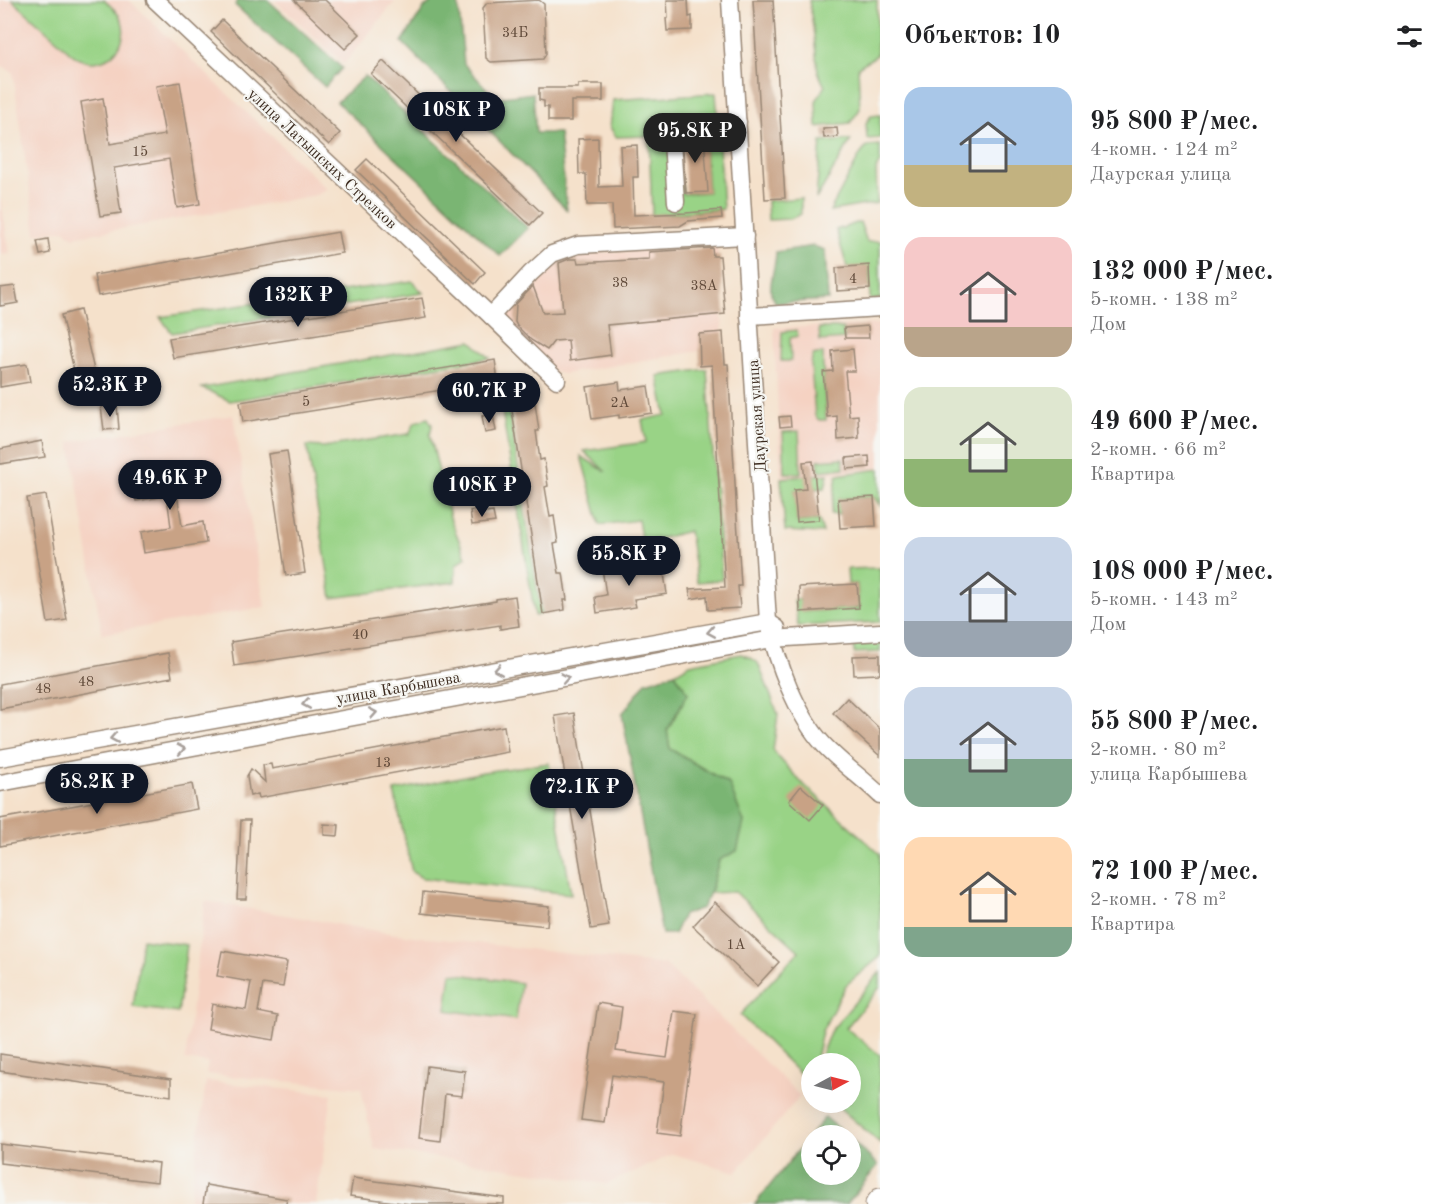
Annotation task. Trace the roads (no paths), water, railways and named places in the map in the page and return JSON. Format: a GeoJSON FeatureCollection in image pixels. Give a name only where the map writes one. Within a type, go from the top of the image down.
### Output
{"type":"FeatureCollection","features":[{"type":"Feature","properties":{"kind":"main road"},"geometry":{"type":"LineString","coordinates":[[876,1204],[880,1199]]}},
{"type":"Feature","properties":{"kind":"street","name":"улица Латышских Стрелков"},"geometry":{"type":"LineString","coordinates":[[155,0],[557,380]]}},
{"type":"Feature","properties":{"kind":"street","name":"Даурская улица"},"geometry":{"type":"LineString","coordinates":[[730,0],[768,622],[793,695],[805,719],[823,744],[880,795]]}},
{"type":"Feature","properties":{"kind":"street"},"geometry":{"type":"LineString","coordinates":[[676,202],[671,126],[738,122]]}},
{"type":"Feature","properties":{"kind":"street"},"geometry":{"type":"LineString","coordinates":[[491,316],[552,254],[578,245],[745,236]]}},
{"type":"Feature","properties":{"kind":"street"},"geometry":{"type":"LineString","coordinates":[[749,316],[880,308]]}},
{"type":"Feature","properties":{"kind":"street"},"geometry":{"type":"LineString","coordinates":[[768,622],[791,638]]}},
{"type":"Feature","properties":{"kind":"street","name":"улица Карбышева"},"geometry":{"type":"LineString","coordinates":[[0,758],[768,622]]}},
{"type":"Feature","properties":{"kind":"street","name":"улица Карбышева"},"geometry":{"type":"LineString","coordinates":[[0,783],[772,639],[880,632]]}}]}
